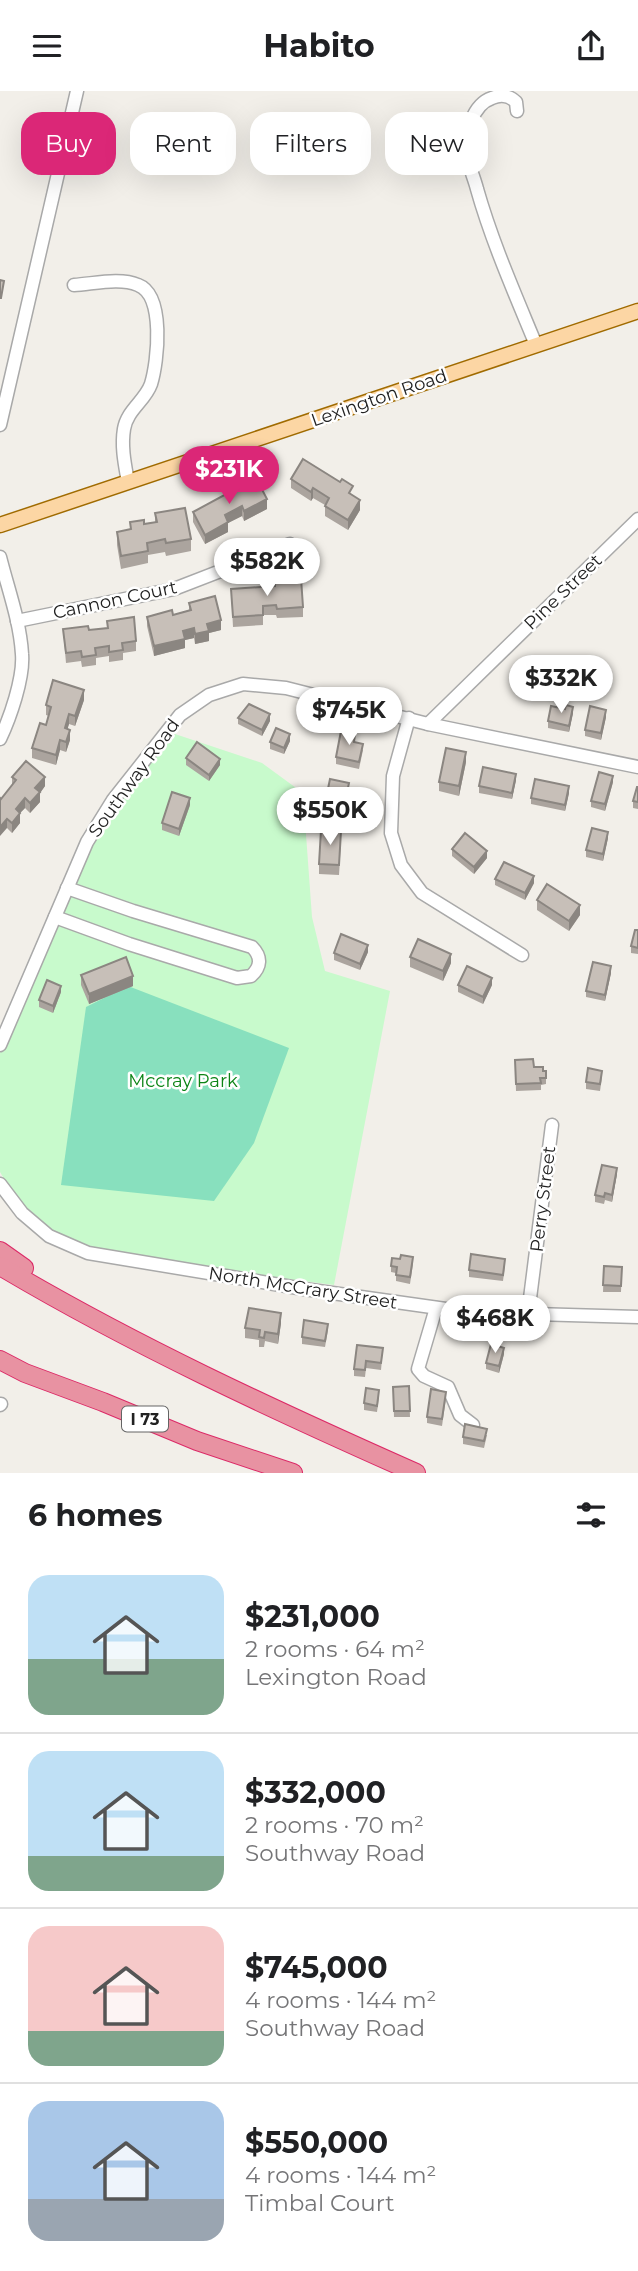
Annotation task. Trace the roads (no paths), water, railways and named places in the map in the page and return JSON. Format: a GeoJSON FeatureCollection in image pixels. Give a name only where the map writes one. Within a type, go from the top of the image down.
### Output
{"type":"FeatureCollection","features":[{"type":"Feature","properties":{"kind":"highway"},"geometry":{"type":"LineString","coordinates":[[0,1251],[54,1289],[191,1370]]}},
{"type":"Feature","properties":{"kind":"highway"},"geometry":{"type":"LineString","coordinates":[[0,1266],[43,1292],[191,1370],[290,1418],[416,1473]]}},
{"type":"Feature","properties":{"kind":"highway"},"geometry":{"type":"LineString","coordinates":[[0,1348],[103,1402]]}},
{"type":"Feature","properties":{"kind":"highway","name":"I 73"},"geometry":{"type":"LineString","coordinates":[[0,1360],[25,1373],[197,1441],[293,1473]]}},
{"type":"Feature","properties":{"kind":"main road","name":"Lexington Road"},"geometry":{"type":"LineString","coordinates":[[0,525],[638,311]]}},
{"type":"Feature","properties":{"kind":"street"},"geometry":{"type":"LineString","coordinates":[[0,425],[77,91]]}},
{"type":"Feature","properties":{"kind":"street"},"geometry":{"type":"LineString","coordinates":[[517,111],[516,103],[511,97],[498,96],[481,103],[470,128],[466,152],[483,212],[536,345]]}},
{"type":"Feature","properties":{"kind":"street"},"geometry":{"type":"LineString","coordinates":[[74,285],[109,282],[138,284],[152,296],[155,305],[157,322],[150,385],[127,417],[124,429],[122,448],[128,482]]}},
{"type":"Feature","properties":{"kind":"street","name":"Pine Street"},"geometry":{"type":"LineString","coordinates":[[428,723],[638,519]]}},
{"type":"Feature","properties":{"kind":"street","name":"Cannon Court"},"geometry":{"type":"LineString","coordinates":[[17,621],[174,589],[290,544]]}},
{"type":"Feature","properties":{"kind":"street"},"geometry":{"type":"LineString","coordinates":[[0,557],[17,621],[23,657],[17,688],[0,740]]}},
{"type":"Feature","properties":{"kind":"street","name":"Southway Road"},"geometry":{"type":"LineString","coordinates":[[0,1045],[87,842],[113,800],[180,715],[209,695],[243,684],[286,688],[428,723],[638,767]]}},
{"type":"Feature","properties":{"kind":"street"},"geometry":{"type":"LineString","coordinates":[[409,718],[393,776],[391,832],[401,865],[422,893],[522,955]]}},
{"type":"Feature","properties":{"kind":"street"},"geometry":{"type":"LineString","coordinates":[[55,917],[237,978],[251,976],[259,964],[259,957],[252,947],[67,888]]}},
{"type":"Feature","properties":{"kind":"street","name":"Perry Street"},"geometry":{"type":"LineString","coordinates":[[528,1314],[552,1125]]}},
{"type":"Feature","properties":{"kind":"street","name":"North McCrary Street"},"geometry":{"type":"LineString","coordinates":[[0,1184],[22,1213],[49,1236],[88,1253],[304,1289],[467,1312],[638,1317]]}},
{"type":"Feature","properties":{"kind":"street"},"geometry":{"type":"LineString","coordinates":[[436,1308],[418,1369],[424,1376],[448,1387],[460,1415],[473,1425]]}},
{"type":"Feature","properties":{"kind":"park label","name":"Mccray Park"},"geometry":{"type":"Point","coordinates":[183,1081]}}]}
